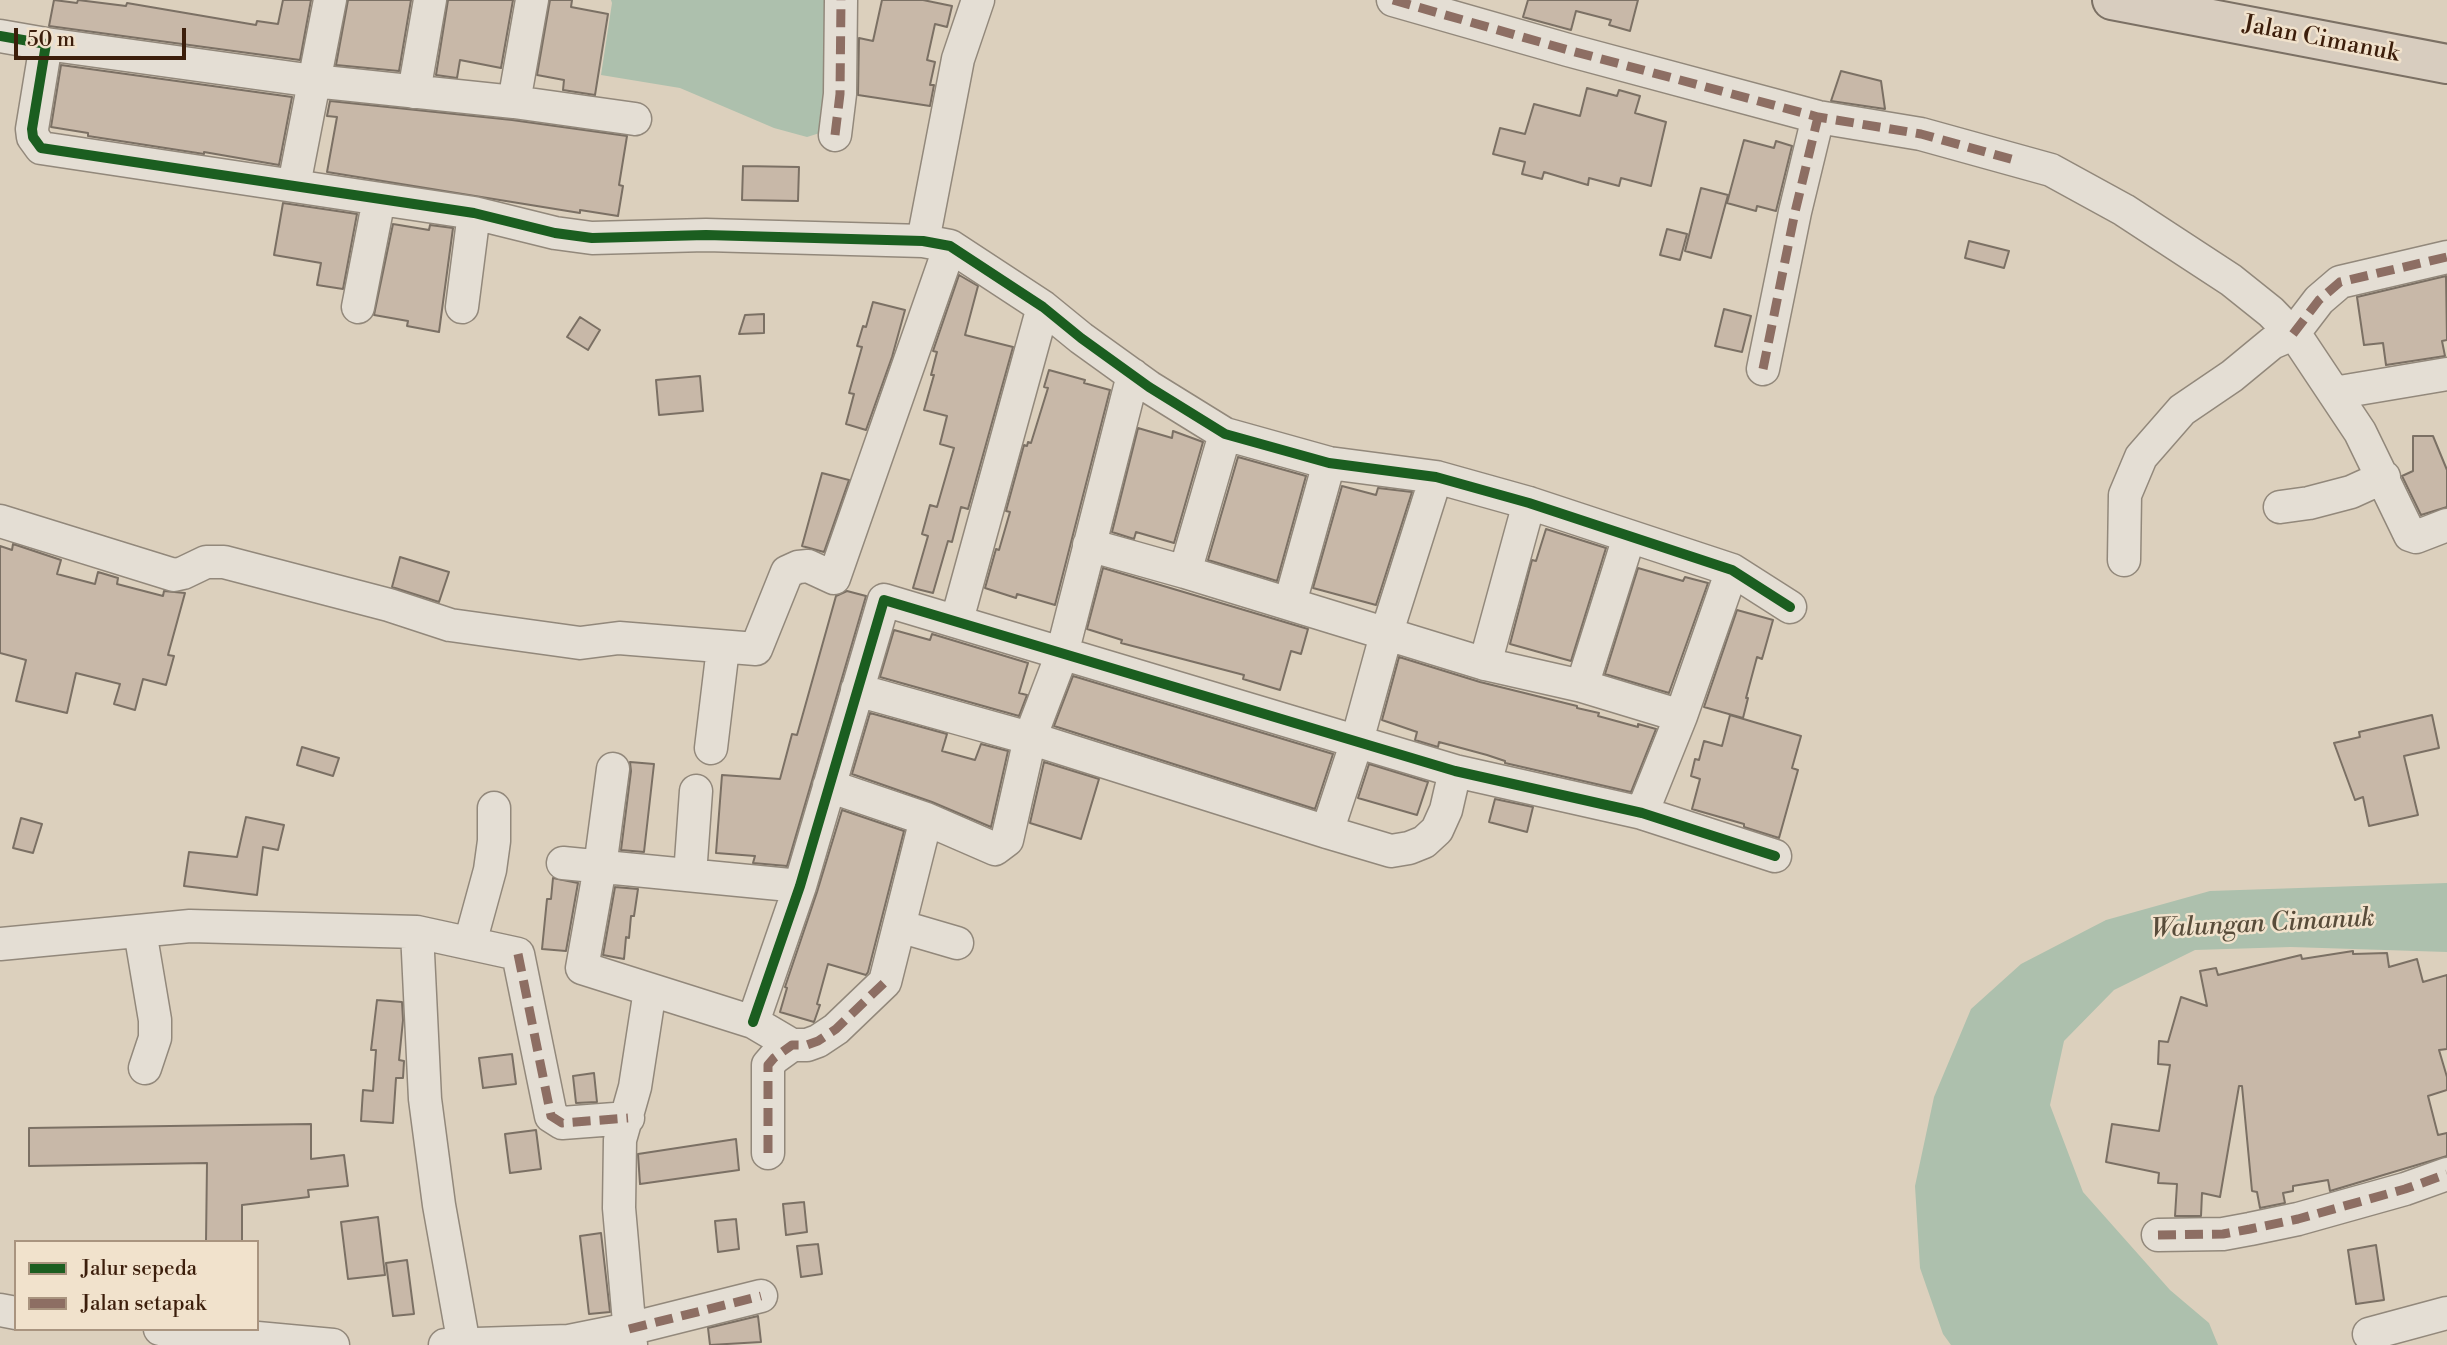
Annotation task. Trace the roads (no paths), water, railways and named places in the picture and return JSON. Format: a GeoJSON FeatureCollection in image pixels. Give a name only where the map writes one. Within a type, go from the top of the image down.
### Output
{"type":"FeatureCollection","features":[{"type":"Feature","properties":{"kind":"main road","name":"Jalan Cimanuk"},"geometry":{"type":"LineString","coordinates":[[2112,0],[2447,64]]}},
{"type":"Feature","properties":{"kind":"street"},"geometry":{"type":"LineString","coordinates":[[294,185],[330,0]]}},
{"type":"Feature","properties":{"kind":"street"},"geometry":{"type":"LineString","coordinates":[[414,92],[430,0]]}},
{"type":"Feature","properties":{"kind":"street"},"geometry":{"type":"LineString","coordinates":[[514,102],[532,0]]}},
{"type":"Feature","properties":{"kind":"street"},"geometry":{"type":"LineString","coordinates":[[835,135],[840,93],[841,0]]}},
{"type":"Feature","properties":{"kind":"street"},"geometry":{"type":"LineString","coordinates":[[0,521],[174,575],[206,562],[224,562],[388,605],[450,625],[580,643],[619,638],[748,650],[758,648],[777,594],[788,572],[808,566],[834,578],[937,244],[958,59],[978,0]]}},
{"type":"Feature","properties":{"kind":"street"},"geometry":{"type":"LineString","coordinates":[[1393,0],[1818,117],[1921,134],[2051,170],[2124,210],[2231,280],[2271,313],[2292,334],[2360,432],[2410,534],[2416,537],[2447,525]]}},
{"type":"Feature","properties":{"kind":"street"},"geometry":{"type":"LineString","coordinates":[[0,36],[314,81],[514,102],[635,119]]}},
{"type":"Feature","properties":{"kind":"street"},"geometry":{"type":"LineString","coordinates":[[46,44],[32,129],[33,137],[41,148],[474,213],[555,233],[592,238],[706,235],[937,244],[1043,307],[1133,375],[1226,434],[1329,463],[1436,477],[1529,503],[1732,570],[1790,607]]}},
{"type":"Feature","properties":{"kind":"street"},"geometry":{"type":"LineString","coordinates":[[1763,369],[1795,212],[1818,117]]}},
{"type":"Feature","properties":{"kind":"street"},"geometry":{"type":"LineString","coordinates":[[358,307],[379,198]]}},
{"type":"Feature","properties":{"kind":"street"},"geometry":{"type":"LineString","coordinates":[[463,307],[474,213]]}},
{"type":"Feature","properties":{"kind":"street"},"geometry":{"type":"LineString","coordinates":[[2124,560],[2125,495],[2141,457],[2182,410],[2232,376],[2272,343],[2292,334],[2319,300],[2340,282],[2447,257]]}},
{"type":"Feature","properties":{"kind":"street"},"geometry":{"type":"LineString","coordinates":[[957,620],[1043,307]]}},
{"type":"Feature","properties":{"kind":"street"},"geometry":{"type":"LineString","coordinates":[[2334,393],[2447,374]]}},
{"type":"Feature","properties":{"kind":"street"},"geometry":{"type":"LineString","coordinates":[[829,786],[926,819],[995,849],[1007,840],[1030,738],[1062,654],[1133,375]]}},
{"type":"Feature","properties":{"kind":"street"},"geometry":{"type":"LineString","coordinates":[[1185,572],[1226,434]]}},
{"type":"Feature","properties":{"kind":"street"},"geometry":{"type":"LineString","coordinates":[[1290,603],[1329,463]]}},
{"type":"Feature","properties":{"kind":"street"},"geometry":{"type":"LineString","coordinates":[[1327,832],[1436,477]]}},
{"type":"Feature","properties":{"kind":"street"},"geometry":{"type":"LineString","coordinates":[[2280,507],[2351,492],[2384,477]]}},
{"type":"Feature","properties":{"kind":"street"},"geometry":{"type":"LineString","coordinates":[[1485,663],[1529,503]]}},
{"type":"Feature","properties":{"kind":"street"},"geometry":{"type":"LineString","coordinates":[[1582,686],[1629,537]]}},
{"type":"Feature","properties":{"kind":"street"},"geometry":{"type":"LineString","coordinates":[[1089,545],[1290,603],[1386,635],[1485,663],[1582,686],[1681,716]]}},
{"type":"Feature","properties":{"kind":"street"},"geometry":{"type":"LineString","coordinates":[[1642,813],[1681,716],[1732,570]]}},
{"type":"Feature","properties":{"kind":"street"},"geometry":{"type":"LineString","coordinates":[[753,1022],[800,886],[884,600],[1455,771],[1642,813],[1775,856]]}},
{"type":"Feature","properties":{"kind":"street"},"geometry":{"type":"LineString","coordinates":[[711,748],[723,648]]}},
{"type":"Feature","properties":{"kind":"street"},"geometry":{"type":"LineString","coordinates":[[856,690],[1030,738],[1391,851],[1423,842],[1437,830],[1446,810],[1455,771]]}},
{"type":"Feature","properties":{"kind":"street"},"geometry":{"type":"LineString","coordinates":[[613,769],[600,867],[582,968],[753,1022],[792,1045],[807,1045],[818,1041],[836,1029],[885,982],[926,819]]}},
{"type":"Feature","properties":{"kind":"street"},"geometry":{"type":"LineString","coordinates":[[690,875],[696,791]]}},
{"type":"Feature","properties":{"kind":"street"},"geometry":{"type":"LineString","coordinates":[[470,943],[490,870],[494,841],[494,808]]}},
{"type":"Feature","properties":{"kind":"street"},"geometry":{"type":"LineString","coordinates":[[563,863],[800,886]]}},
{"type":"Feature","properties":{"kind":"street"},"geometry":{"type":"LineString","coordinates":[[0,944],[190,926],[417,932],[517,954],[551,1116],[562,1123],[628,1118]]}},
{"type":"Feature","properties":{"kind":"street"},"geometry":{"type":"LineString","coordinates":[[899,926],[957,943]]}},
{"type":"Feature","properties":{"kind":"street"},"geometry":{"type":"LineString","coordinates":[[140,931],[155,1020],[155,1038],[145,1068]]}},
{"type":"Feature","properties":{"kind":"street"},"geometry":{"type":"LineString","coordinates":[[417,932],[425,1099],[448,1258],[464,1345]]}},
{"type":"Feature","properties":{"kind":"street"},"geometry":{"type":"LineString","coordinates":[[630,1337],[619,1208],[620,1140],[635,1087],[650,990]]}},
{"type":"Feature","properties":{"kind":"street"},"geometry":{"type":"LineString","coordinates":[[768,1153],[768,1065],[792,1045]]}},
{"type":"Feature","properties":{"kind":"street"},"geometry":{"type":"LineString","coordinates":[[2158,1235],[2222,1234],[2298,1219],[2405,1189],[2447,1174]]}},
{"type":"Feature","properties":{"kind":"street"},"geometry":{"type":"LineString","coordinates":[[444,1345],[630,1337],[761,1296]]}},
{"type":"Feature","properties":{"kind":"street"},"geometry":{"type":"LineString","coordinates":[[2369,1334],[2447,1313]]}},
{"type":"Feature","properties":{"kind":"street"},"geometry":{"type":"LineString","coordinates":[[171,1335],[333,1345]]}},
{"type":"Feature","properties":{"kind":"water"},"geometry":{"type":"Polygon","coordinates":[[[611,0],[835,0],[823,132],[807,137],[774,128],[680,88],[601,75],[611,0]]]}},
{"type":"Feature","properties":{"kind":"water","name":"Walungan Cimanuk"},"geometry":{"type":"Polygon","coordinates":[[[2447,883],[2447,952],[2291,947],[2195,950],[2114,990],[2064,1041],[2050,1105],[2083,1192],[2170,1290],[2209,1323],[2218,1345],[1951,1345],[1943,1334],[1920,1268],[1915,1186],[1934,1097],[1971,1009],[2021,964],[2106,920],[2210,891],[2447,883]]]}}]}
